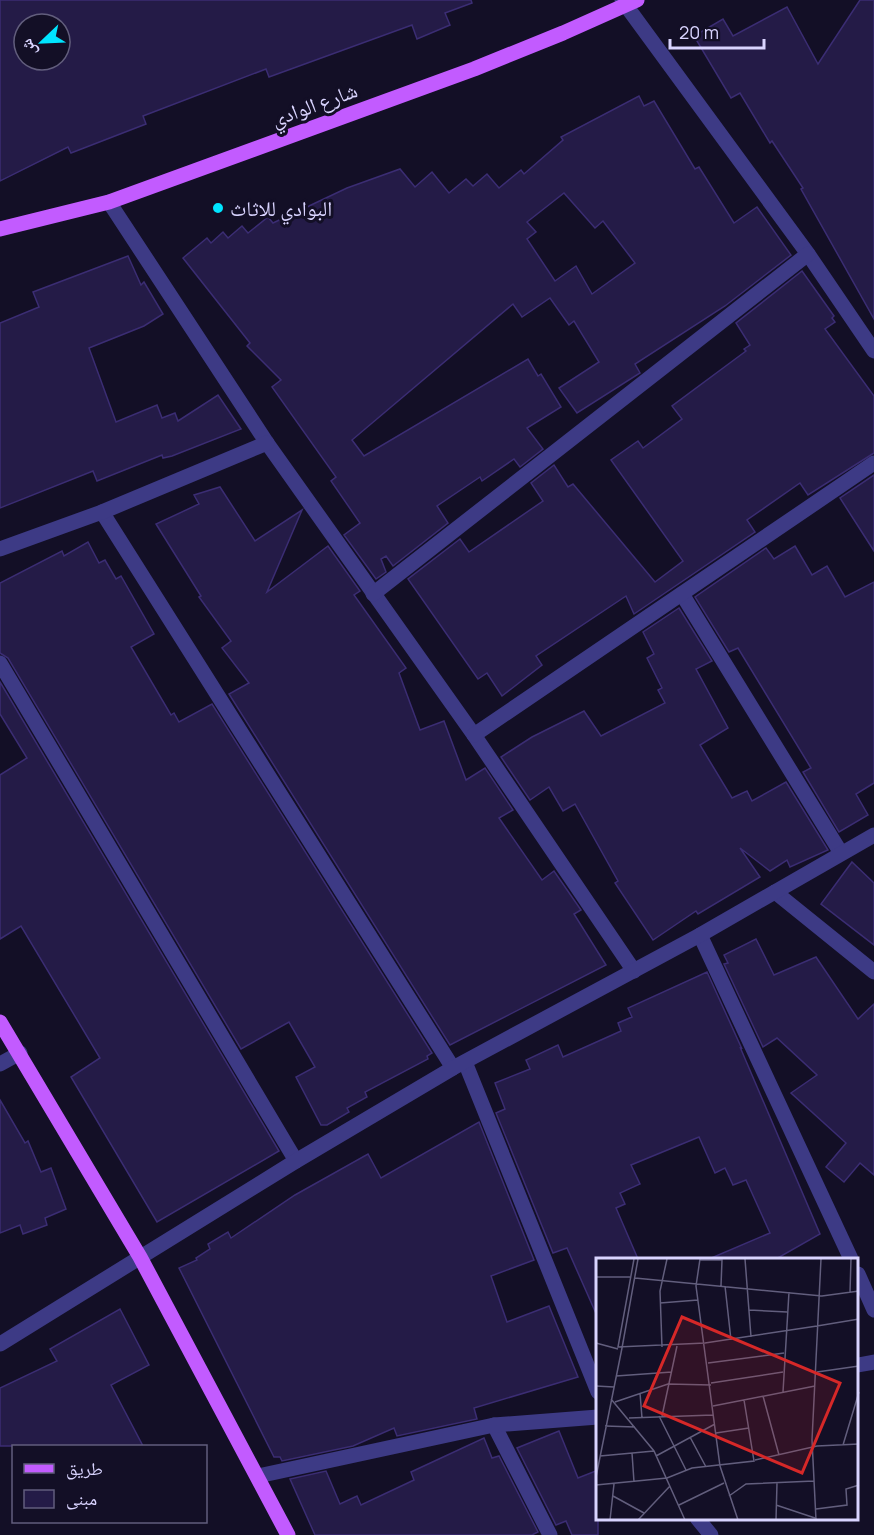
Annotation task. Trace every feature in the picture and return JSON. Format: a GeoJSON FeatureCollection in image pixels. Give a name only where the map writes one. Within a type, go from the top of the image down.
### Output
{"type":"FeatureCollection","features":[{"type":"Feature","properties":{"kind":"main road","name":"شارع الوادي"},"geometry":{"type":"LineString","coordinates":[[0,229],[109,202],[474,69],[628,2]]}},
{"type":"Feature","properties":{"kind":"main road"},"geometry":{"type":"LineString","coordinates":[[0,1022],[140,1257],[288,1535]]}},
{"type":"Feature","properties":{"kind":"street"},"geometry":{"type":"LineString","coordinates":[[628,2],[808,254],[874,351]]}},
{"type":"Feature","properties":{"kind":"street"},"geometry":{"type":"LineString","coordinates":[[109,202],[267,443],[474,735],[634,971]]}},
{"type":"Feature","properties":{"kind":"street"},"geometry":{"type":"LineString","coordinates":[[373,594],[808,254]]}},
{"type":"Feature","properties":{"kind":"street"},"geometry":{"type":"LineString","coordinates":[[0,549],[102,512],[267,443]]}},
{"type":"Feature","properties":{"kind":"street"},"geometry":{"type":"LineString","coordinates":[[474,735],[874,463]]}},
{"type":"Feature","properties":{"kind":"street"},"geometry":{"type":"LineString","coordinates":[[102,512],[459,1065],[596,1387]]}},
{"type":"Feature","properties":{"kind":"street"},"geometry":{"type":"LineString","coordinates":[[682,594],[841,853]]}},
{"type":"Feature","properties":{"kind":"street"},"geometry":{"type":"LineString","coordinates":[[0,663],[296,1161]]}},
{"type":"Feature","properties":{"kind":"street"},"geometry":{"type":"LineString","coordinates":[[0,1344],[296,1161],[459,1065],[700,935],[874,835]]}},
{"type":"Feature","properties":{"kind":"street"},"geometry":{"type":"LineString","coordinates":[[775,892],[874,972]]}},
{"type":"Feature","properties":{"kind":"street"},"geometry":{"type":"LineString","coordinates":[[700,935],[851,1258]]}},
{"type":"Feature","properties":{"kind":"street"},"geometry":{"type":"LineString","coordinates":[[0,1064],[20,1053]]}},
{"type":"Feature","properties":{"kind":"street"},"geometry":{"type":"LineString","coordinates":[[859,1276],[874,1310]]}},
{"type":"Feature","properties":{"kind":"street"},"geometry":{"type":"LineString","coordinates":[[859,1365],[874,1362]]}},
{"type":"Feature","properties":{"kind":"street"},"geometry":{"type":"LineString","coordinates":[[258,1476],[494,1425],[596,1417]]}},
{"type":"Feature","properties":{"kind":"street"},"geometry":{"type":"LineString","coordinates":[[494,1425],[550,1535]]}},
{"type":"Feature","properties":{"kind":"street"},"geometry":{"type":"LineString","coordinates":[[699,1520],[711,1535]]}},
{"type":"Feature","properties":{"kind":"building"},"geometry":{"type":"Polygon","coordinates":[[[0,0],[471,0],[472,3],[445,13],[450,25],[417,39],[412,25],[269,77],[266,69],[143,116],[146,124],[71,153],[68,147],[0,181],[0,0]]]}},
{"type":"Feature","properties":{"kind":"building"},"geometry":{"type":"Polygon","coordinates":[[[860,0],[874,0],[874,319],[801,189],[803,188],[772,141],[770,143],[740,93],[731,98],[694,36],[723,19],[733,36],[787,7],[818,64],[860,0]]]}},
{"type":"Feature","properties":{"kind":"building"},"geometry":{"type":"Polygon","coordinates":[[[639,96],[644,106],[654,101],[695,169],[699,167],[734,223],[757,207],[791,255],[725,306],[635,364],[640,373],[577,413],[559,388],[599,362],[574,321],[569,325],[550,298],[522,317],[513,304],[352,440],[364,456],[528,359],[538,376],[541,374],[561,407],[527,428],[543,449],[520,467],[514,459],[482,481],[480,477],[437,506],[448,523],[393,566],[386,556],[381,559],[386,572],[376,579],[344,535],[360,523],[331,481],[336,477],[272,387],[281,380],[247,346],[250,343],[183,258],[207,238],[211,243],[223,232],[228,238],[242,226],[248,233],[268,217],[273,223],[347,188],[400,169],[415,187],[432,172],[449,193],[466,179],[473,186],[487,174],[499,188],[521,170],[524,174],[563,140],[561,137],[639,96]],[[564,193],[527,222],[536,232],[527,239],[555,281],[576,266],[592,294],[635,263],[603,221],[595,228],[564,193]]]}},
{"type":"Feature","properties":{"kind":"building"},"geometry":{"type":"Polygon","coordinates":[[[128,256],[141,285],[144,282],[163,314],[144,326],[89,348],[116,422],[157,405],[162,418],[175,413],[178,421],[218,395],[241,429],[172,456],[163,458],[162,455],[97,481],[93,471],[0,508],[0,323],[39,307],[33,292],[128,256]]]}},
{"type":"Feature","properties":{"kind":"building"},"geometry":{"type":"Polygon","coordinates":[[[802,271],[834,316],[832,318],[835,322],[825,329],[874,396],[874,453],[808,495],[800,483],[747,520],[755,532],[634,614],[626,596],[536,656],[542,665],[502,696],[487,673],[478,679],[408,579],[460,539],[469,552],[543,501],[531,483],[554,465],[568,487],[573,484],[655,582],[683,561],[611,460],[638,441],[643,448],[682,419],[672,406],[746,351],[744,349],[750,345],[736,323],[802,271]]]}},
{"type":"Feature","properties":{"kind":"building"},"geometry":{"type":"Polygon","coordinates":[[[874,475],[874,551],[840,498],[874,475]]]}},
{"type":"Feature","properties":{"kind":"building"},"geometry":{"type":"Polygon","coordinates":[[[220,487],[255,541],[302,510],[267,592],[328,546],[360,591],[354,595],[406,668],[399,673],[420,730],[444,721],[466,780],[485,768],[513,810],[499,818],[542,880],[554,871],[581,910],[574,914],[606,965],[450,1045],[229,694],[249,683],[222,648],[231,641],[199,597],[201,596],[156,524],[199,504],[194,495],[220,487]]]}},
{"type":"Feature","properties":{"kind":"building"},"geometry":{"type":"Polygon","coordinates":[[[88,542],[99,563],[105,560],[116,579],[121,576],[154,634],[131,647],[171,715],[174,713],[179,722],[212,704],[432,1053],[427,1056],[428,1059],[365,1092],[367,1097],[347,1108],[349,1112],[327,1125],[321,1125],[296,1077],[315,1067],[289,1022],[241,1049],[8,658],[0,653],[0,583],[62,551],[64,556],[88,542]]]}},
{"type":"Feature","properties":{"kind":"building"},"geometry":{"type":"Polygon","coordinates":[[[795,546],[812,575],[827,566],[845,597],[874,582],[874,783],[856,794],[868,815],[839,832],[803,772],[811,768],[738,648],[729,652],[695,597],[766,548],[774,559],[795,546]]]}},
{"type":"Feature","properties":{"kind":"building"},"geometry":{"type":"Polygon","coordinates":[[[679,608],[712,661],[696,669],[728,728],[700,745],[732,798],[747,791],[752,801],[786,782],[828,850],[790,867],[787,860],[770,871],[740,848],[760,877],[698,914],[696,911],[653,940],[615,883],[618,881],[575,804],[563,811],[549,787],[530,800],[501,757],[532,737],[584,711],[601,736],[665,703],[658,690],[662,688],[647,658],[654,654],[643,632],[679,608]]]}},
{"type":"Feature","properties":{"kind":"building"},"geometry":{"type":"Polygon","coordinates":[[[0,682],[279,1151],[157,1222],[71,1077],[100,1058],[21,926],[0,939],[0,775],[27,758],[0,714],[0,682]]]}},
{"type":"Feature","properties":{"kind":"building"},"geometry":{"type":"Polygon","coordinates":[[[852,862],[874,883],[874,945],[821,904],[852,862]]]}},
{"type":"Feature","properties":{"kind":"building"},"geometry":{"type":"Polygon","coordinates":[[[756,939],[774,975],[816,957],[858,1019],[874,1004],[874,1175],[860,1163],[844,1182],[826,1167],[846,1143],[791,1093],[817,1075],[777,1038],[763,1047],[724,964],[728,963],[724,955],[756,939]]]}},
{"type":"Feature","properties":{"kind":"building"},"geometry":{"type":"Polygon","coordinates":[[[707,972],[820,1234],[778,1258],[711,1258],[770,1233],[746,1180],[733,1185],[725,1168],[715,1173],[699,1137],[631,1165],[640,1184],[620,1193],[625,1204],[616,1208],[638,1258],[596,1258],[596,1313],[567,1248],[553,1253],[496,1113],[505,1109],[495,1083],[530,1069],[526,1060],[558,1045],[563,1057],[621,1031],[618,1023],[632,1017],[628,1008],[707,972]]]}},
{"type":"Feature","properties":{"kind":"building"},"geometry":{"type":"Polygon","coordinates":[[[0,1100],[25,1143],[28,1141],[41,1172],[51,1168],[66,1209],[45,1218],[47,1225],[23,1234],[20,1225],[0,1233],[0,1100]]]}},
{"type":"Feature","properties":{"kind":"building"},"geometry":{"type":"Polygon","coordinates":[[[479,1122],[534,1260],[491,1276],[507,1322],[549,1306],[578,1377],[474,1408],[477,1419],[397,1436],[394,1428],[353,1446],[282,1461],[280,1457],[274,1457],[179,1268],[197,1260],[196,1258],[210,1249],[208,1244],[228,1232],[231,1238],[295,1195],[368,1154],[381,1178],[479,1122]]]}},
{"type":"Feature","properties":{"kind":"building"},"geometry":{"type":"Polygon","coordinates":[[[120,1309],[149,1365],[111,1385],[142,1445],[0,1446],[0,1388],[57,1361],[50,1349],[120,1309]]]}},
{"type":"Feature","properties":{"kind":"building"},"geometry":{"type":"Polygon","coordinates":[[[559,1431],[578,1478],[596,1471],[598,1535],[572,1535],[566,1521],[556,1525],[517,1448],[559,1431]]]}},
{"type":"Feature","properties":{"kind":"building"},"geometry":{"type":"Polygon","coordinates":[[[484,1438],[492,1458],[499,1456],[538,1532],[532,1535],[315,1535],[290,1479],[326,1471],[340,1504],[357,1496],[361,1505],[414,1480],[411,1472],[484,1438]]]}},
{"type":"Feature","properties":{"kind":"place","name":"البوادي للاثاث"},"geometry":{"type":"Point","coordinates":[218,208]}}]}
